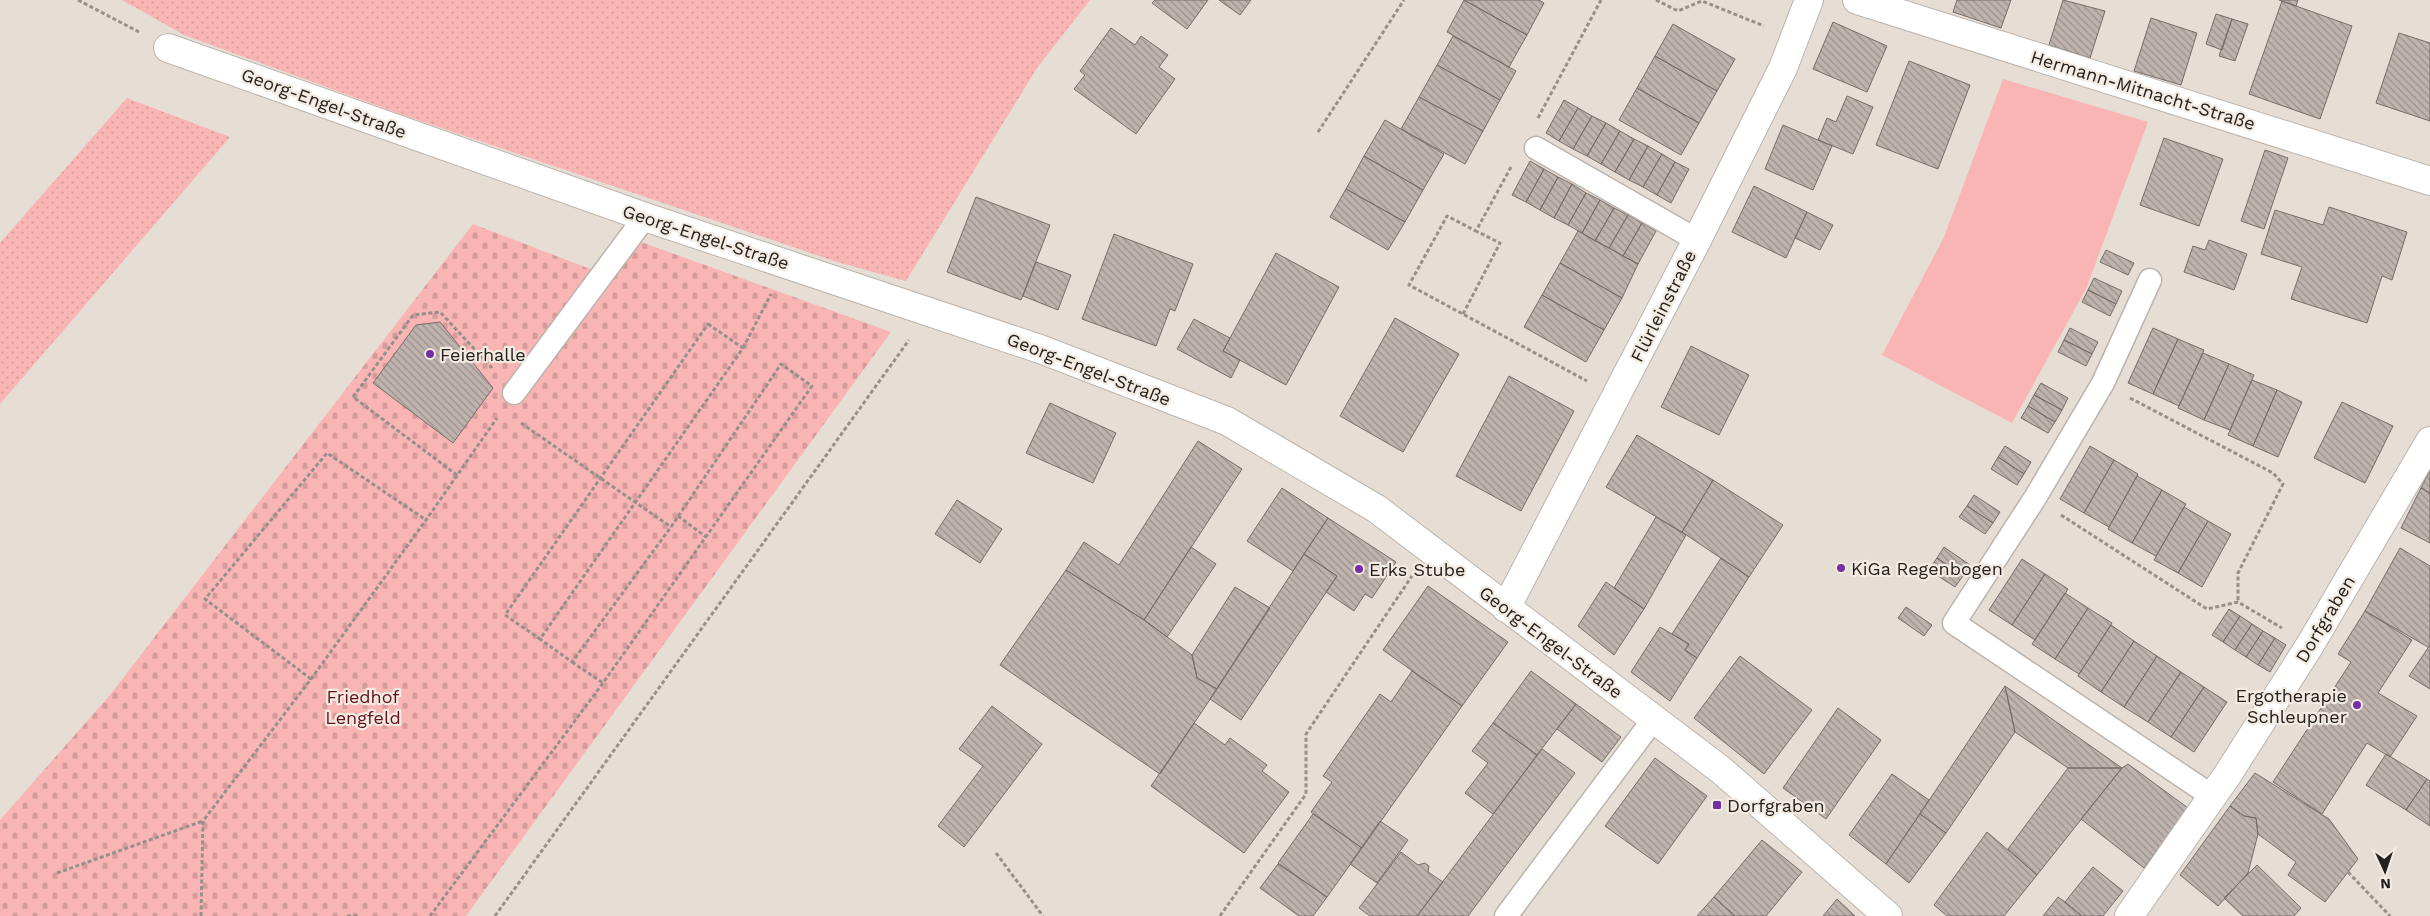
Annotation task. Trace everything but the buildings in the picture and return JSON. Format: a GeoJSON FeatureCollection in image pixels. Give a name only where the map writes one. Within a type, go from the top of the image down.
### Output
{"type":"FeatureCollection","features":[{"type":"Feature","properties":{"kind":"street","name":"Flürleinstraße"},"geometry":{"type":"LineString","coordinates":[[1506,608],[1697,240],[1783,68],[1809,0]]}},
{"type":"Feature","properties":{"kind":"street","name":"Hermann-Mitnacht-Straße"},"geometry":{"type":"LineString","coordinates":[[1857,0],[2430,181]]}},
{"type":"Feature","properties":{"kind":"street","name":"Georg-Engel-Straße"},"geometry":{"type":"LineString","coordinates":[[168,48],[645,217],[1040,349],[1227,421],[1377,508],[1721,770],[1888,916]]}},
{"type":"Feature","properties":{"kind":"street","name":"Dorfgraben"},"geometry":{"type":"LineString","coordinates":[[2129,916],[2212,796],[2310,645],[2430,441]]}},
{"type":"Feature","properties":{"kind":"lane"},"geometry":{"type":"LineString","coordinates":[[1536,148],[1697,240]]}},
{"type":"Feature","properties":{"kind":"lane"},"geometry":{"type":"LineString","coordinates":[[508,401],[645,217]]}},
{"type":"Feature","properties":{"kind":"lane"},"geometry":{"type":"LineString","coordinates":[[2150,280],[2103,383],[2034,498],[1954,623],[2212,796]]}},
{"type":"Feature","properties":{"kind":"lane"},"geometry":{"type":"LineString","coordinates":[[1506,916],[1653,720]]}},
{"type":"Feature","properties":{"kind":"path"},"geometry":{"type":"LineString","coordinates":[[78,0],[168,48]]}},
{"type":"Feature","properties":{"kind":"path"},"geometry":{"type":"LineString","coordinates":[[1318,132],[1404,0]]}},
{"type":"Feature","properties":{"kind":"path"},"geometry":{"type":"LineString","coordinates":[[1535,124],[1601,0]]}},
{"type":"Feature","properties":{"kind":"path"},"geometry":{"type":"LineString","coordinates":[[1656,0],[1678,11],[1702,1],[1794,39]]}},
{"type":"Feature","properties":{"kind":"path"},"geometry":{"type":"LineString","coordinates":[[1476,231],[1512,166]]}},
{"type":"Feature","properties":{"kind":"path"},"geometry":{"type":"LineString","coordinates":[[1463,314],[1500,243],[1447,216],[1409,285],[1463,314],[1616,396]]}},
{"type":"Feature","properties":{"kind":"path"},"geometry":{"type":"LineString","coordinates":[[540,639],[742,348],[763,308]]}},
{"type":"Feature","properties":{"kind":"path"},"geometry":{"type":"LineString","coordinates":[[495,916],[930,311]]}},
{"type":"Feature","properties":{"kind":"path"},"geometry":{"type":"LineString","coordinates":[[457,475],[353,397],[412,315],[440,312],[508,401],[600,478],[671,526]]}},
{"type":"Feature","properties":{"kind":"path"},"geometry":{"type":"LineString","coordinates":[[603,683],[504,614],[708,324],[742,348]]}},
{"type":"Feature","properties":{"kind":"path"},"geometry":{"type":"LineString","coordinates":[[430,916],[603,683],[812,386],[781,364],[671,526],[572,662]]}},
{"type":"Feature","properties":{"kind":"path"},"geometry":{"type":"LineString","coordinates":[[2103,383],[2273,473],[2283,484],[2238,573],[2238,602]]}},
{"type":"Feature","properties":{"kind":"path"},"geometry":{"type":"LineString","coordinates":[[57,873],[203,821],[311,679],[426,520],[508,401]]}},
{"type":"Feature","properties":{"kind":"path"},"geometry":{"type":"LineString","coordinates":[[311,679],[204,599],[327,453],[426,520]]}},
{"type":"Feature","properties":{"kind":"path"},"geometry":{"type":"LineString","coordinates":[[2034,498],[2207,609],[2238,602],[2310,645]]}},
{"type":"Feature","properties":{"kind":"path"},"geometry":{"type":"LineString","coordinates":[[678,516],[706,537]]}},
{"type":"Feature","properties":{"kind":"path"},"geometry":{"type":"LineString","coordinates":[[1220,916],[1306,794],[1306,734],[1430,550]]}},
{"type":"Feature","properties":{"kind":"path"},"geometry":{"type":"LineString","coordinates":[[201,916],[203,821]]}},
{"type":"Feature","properties":{"kind":"path"},"geometry":{"type":"LineString","coordinates":[[996,853],[1043,916]]}},
{"type":"Feature","properties":{"kind":"path"},"geometry":{"type":"LineString","coordinates":[[2348,872],[2390,916]]}},
{"type":"Feature","properties":{"kind":"path"},"geometry":{"type":"LineString","coordinates":[[347,916],[360,916]]}},
{"type":"Feature","properties":{"kind":"green space"},"geometry":{"type":"Polygon","coordinates":[[[122,0],[1090,0],[1037,68],[906,281],[837,262],[400,114],[184,35],[122,0]]]}},
{"type":"Feature","properties":{"kind":"green space"},"geometry":{"type":"Polygon","coordinates":[[[2003,79],[2148,122],[2086,289],[2012,423],[1882,355],[1944,237],[2003,79]]]}},
{"type":"Feature","properties":{"kind":"green space"},"geometry":{"type":"Polygon","coordinates":[[[127,98],[230,137],[0,404],[0,243],[127,98]]]}},
{"type":"Feature","properties":{"kind":"green space","name":"Friedhof Lengfeld"},"geometry":{"type":"Polygon","coordinates":[[[473,224],[611,277],[641,242],[891,332],[466,916],[0,916],[0,820],[110,695],[473,224]]]}},
{"type":"Feature","properties":{"kind":"place","name":"Feierhalle"},"geometry":{"type":"Point","coordinates":[430,354]}},
{"type":"Feature","properties":{"kind":"place","name":"KiGa Regenbogen"},"geometry":{"type":"Point","coordinates":[1841,568]}},
{"type":"Feature","properties":{"kind":"place","name":"Erks Stube"},"geometry":{"type":"Point","coordinates":[1359,569]}},
{"type":"Feature","properties":{"kind":"place","name":"Ergotherapie Schleupner"},"geometry":{"type":"Point","coordinates":[2357,705]}},
{"type":"Feature","properties":{"kind":"place","name":"Dorfgraben"},"geometry":{"type":"Point","coordinates":[1717,805]}}]}
